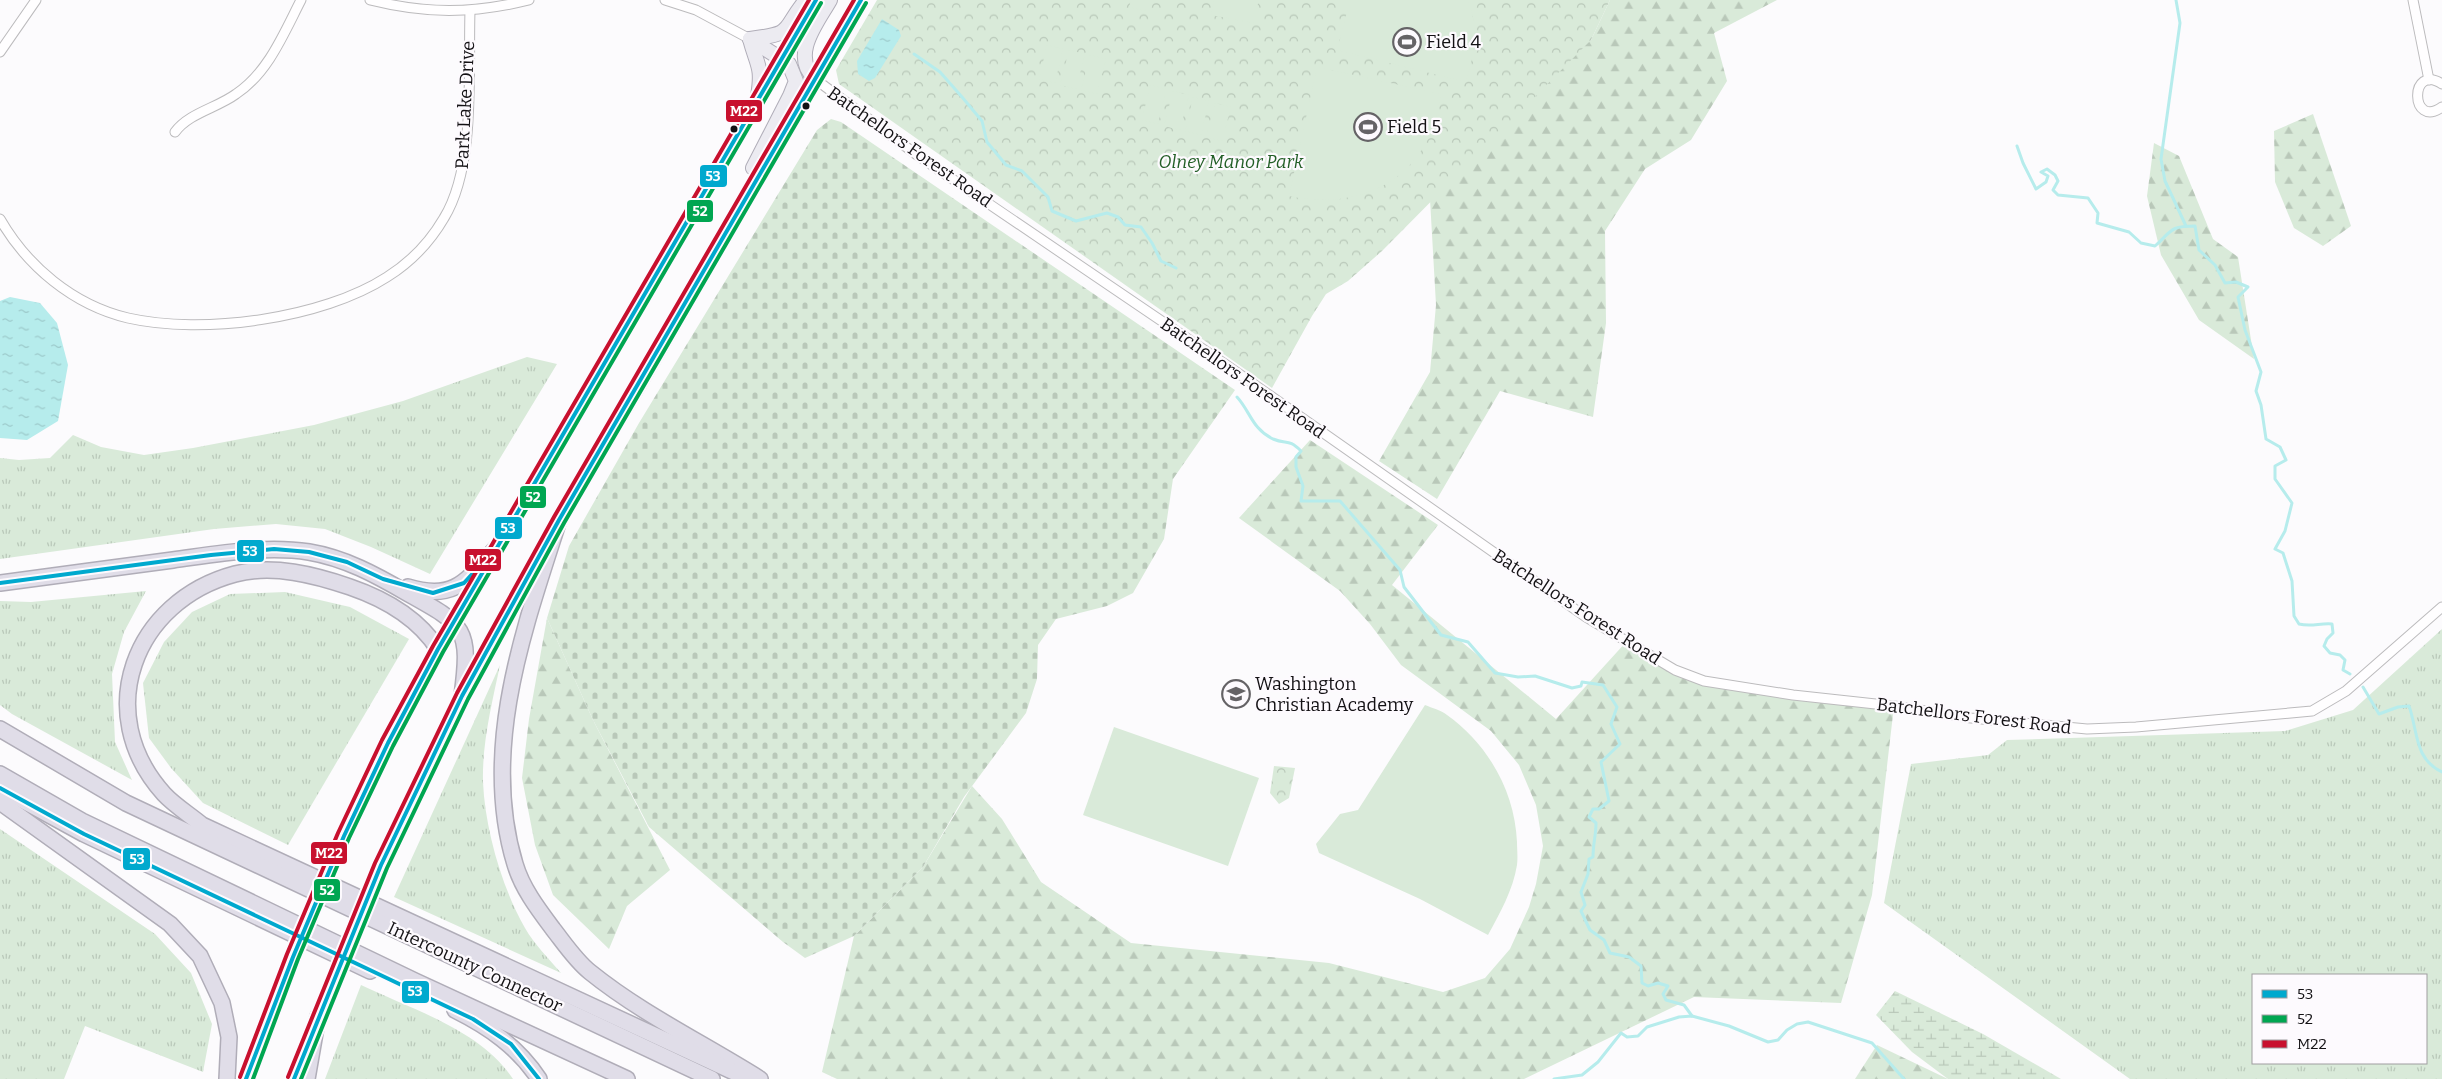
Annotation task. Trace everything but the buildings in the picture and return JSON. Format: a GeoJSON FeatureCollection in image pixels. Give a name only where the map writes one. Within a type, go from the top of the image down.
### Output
{"type":"FeatureCollection","features":[{"type":"Feature","properties":{"kind":"highway"},"geometry":{"type":"LineString","coordinates":[[559,520],[518,650],[508,715],[501,772],[506,825],[516,866],[533,902],[588,971],[633,1004],[760,1079]]}},
{"type":"Feature","properties":{"kind":"highway"},"geometry":{"type":"LineString","coordinates":[[383,579],[434,593],[445,591],[464,583],[498,546]]}},
{"type":"Feature","properties":{"kind":"highway"},"geometry":{"type":"LineString","coordinates":[[0,583],[202,556],[274,549],[309,552],[346,562],[383,579],[454,621],[465,642],[466,662],[462,696]]}},
{"type":"Feature","properties":{"kind":"highway"},"geometry":{"type":"LineString","coordinates":[[438,649],[427,632],[408,615],[362,591],[318,576],[278,571],[237,574],[207,584],[180,599],[158,620],[140,649],[129,679],[126,708],[142,762],[164,794],[202,825],[749,1079]]}},
{"type":"Feature","properties":{"kind":"highway","name":"Intercounty Connector"},"geometry":{"type":"LineString","coordinates":[[0,729],[126,803],[712,1079]]}},
{"type":"Feature","properties":{"kind":"highway"},"geometry":{"type":"LineString","coordinates":[[0,774],[82,821],[415,981],[627,1079]]}},
{"type":"Feature","properties":{"kind":"highway"},"geometry":{"type":"LineString","coordinates":[[0,788],[92,838],[473,1019],[510,1044],[539,1079]]}},
{"type":"Feature","properties":{"kind":"highway"},"geometry":{"type":"LineString","coordinates":[[0,802],[170,924],[200,956],[224,1012],[229,1036],[227,1079]]}},
{"type":"Feature","properties":{"kind":"highway"},"geometry":{"type":"LineString","coordinates":[[307,1079],[318,1016]]}},
{"type":"Feature","properties":{"kind":"main road"},"geometry":{"type":"LineString","coordinates":[[750,39],[772,37],[785,32],[806,0]]}},
{"type":"Feature","properties":{"kind":"main road"},"geometry":{"type":"LineString","coordinates":[[246,1079],[286,970],[340,845],[381,757],[438,649],[816,0]]}},
{"type":"Feature","properties":{"kind":"main road"},"geometry":{"type":"LineString","coordinates":[[815,79],[804,63],[805,48],[830,0]]}},
{"type":"Feature","properties":{"kind":"main road"},"geometry":{"type":"LineString","coordinates":[[294,1079],[381,865],[462,696],[559,520],[638,388],[860,0]]}},
{"type":"Feature","properties":{"kind":"main road"},"geometry":{"type":"LineString","coordinates":[[723,238],[750,174],[794,87],[795,74],[789,64],[750,39]]}},
{"type":"Feature","properties":{"kind":"main road"},"geometry":{"type":"LineString","coordinates":[[750,39],[753,53],[760,66],[756,104]]}},
{"type":"Feature","properties":{"kind":"street"},"geometry":{"type":"LineString","coordinates":[[0,52],[36,0]]}},
{"type":"Feature","properties":{"kind":"street"},"geometry":{"type":"LineString","coordinates":[[175,132],[182,122],[237,94],[254,79],[274,52],[301,0]]}},
{"type":"Feature","properties":{"kind":"street"},"geometry":{"type":"LineString","coordinates":[[370,0],[412,9],[470,11],[493,9],[529,0]]}},
{"type":"Feature","properties":{"kind":"street"},"geometry":{"type":"LineString","coordinates":[[665,0],[696,10],[750,39]]}},
{"type":"Feature","properties":{"kind":"street"},"geometry":{"type":"LineString","coordinates":[[2413,0],[2429,80]]}},
{"type":"Feature","properties":{"kind":"street","name":"Park Lake Drive"},"geometry":{"type":"LineString","coordinates":[[0,219],[18,246],[49,279],[87,302],[126,318],[150,322],[200,325],[248,321],[299,312],[366,288],[386,278],[418,253],[445,217],[455,197],[466,153],[470,11]]}},
{"type":"Feature","properties":{"kind":"street","name":"Batchellors Forest Road"},"geometry":{"type":"LineString","coordinates":[[815,79],[917,155],[1225,364],[1586,617],[1675,670],[1704,681],[1793,695],[1894,706],[1971,718],[2087,729],[2136,727],[2312,712],[2346,691],[2442,607]]}},
{"type":"Feature","properties":{"kind":"street"},"geometry":{"type":"LineString","coordinates":[[2429,80],[2442,84]]}},
{"type":"Feature","properties":{"kind":"street"},"geometry":{"type":"LineString","coordinates":[[2429,80],[2417,90],[2417,100],[2428,111],[2442,107]]}},
{"type":"Feature","properties":{"kind":"green space","name":"Olney Manor Park"},"geometry":{"type":"Polygon","coordinates":[[[877,0],[1610,0],[1591,40],[1382,251],[1348,281],[1326,294],[1272,388],[839,84],[836,70],[877,0]]]}},
{"type":"Feature","properties":{"kind":"green space"},"geometry":{"type":"Polygon","coordinates":[[[1131,0],[1148,0],[1145,11],[1129,7],[1131,0]]]}},
{"type":"Feature","properties":{"kind":"green space"},"geometry":{"type":"Polygon","coordinates":[[[1214,0],[1259,0],[1253,23],[1211,15],[1214,0]]]}},
{"type":"Feature","properties":{"kind":"green space","name":"Field 4"},"geometry":{"type":"Polygon","coordinates":[[[1350,0],[1468,0],[1474,23],[1475,41],[1466,82],[1337,50],[1350,0]]]}},
{"type":"Feature","properties":{"kind":"green space"},"geometry":{"type":"Polygon","coordinates":[[[1610,0],[1777,0],[1714,33],[1727,81],[1691,140],[1645,169],[1605,231],[1606,323],[1593,417],[1500,391],[1437,499],[1379,461],[1430,372],[1436,305],[1428,164],[1591,40],[1610,0]]]}},
{"type":"Feature","properties":{"kind":"green space"},"geometry":{"type":"Polygon","coordinates":[[[1047,45],[1063,49],[1055,83],[1039,79],[1047,45]]]}},
{"type":"Feature","properties":{"kind":"green space"},"geometry":{"type":"Polygon","coordinates":[[[1069,50],[1085,54],[1076,89],[1060,85],[1069,50]]]}},
{"type":"Feature","properties":{"kind":"green space"},"geometry":{"type":"Polygon","coordinates":[[[1090,55],[1106,59],[1097,94],[1081,90],[1090,55]]]}},
{"type":"Feature","properties":{"kind":"green space","name":"Field 5"},"geometry":{"type":"Polygon","coordinates":[[[1317,67],[1441,94],[1431,134],[1417,157],[1403,172],[1369,192],[1350,197],[1330,200],[1289,196],[1317,67]]]}},
{"type":"Feature","properties":{"kind":"green space"},"geometry":{"type":"Polygon","coordinates":[[[1150,85],[1166,89],[1158,124],[1142,120],[1150,85]]]}},
{"type":"Feature","properties":{"kind":"green space"},"geometry":{"type":"Polygon","coordinates":[[[1173,91],[1189,95],[1180,130],[1164,126],[1173,91]]]}},
{"type":"Feature","properties":{"kind":"green space"},"geometry":{"type":"Polygon","coordinates":[[[1193,97],[1209,101],[1201,135],[1185,131],[1193,97]]]}},
{"type":"Feature","properties":{"kind":"green space"},"geometry":{"type":"Polygon","coordinates":[[[1215,103],[1231,107],[1222,141],[1206,137],[1215,103]]]}},
{"type":"Feature","properties":{"kind":"green space"},"geometry":{"type":"Polygon","coordinates":[[[2313,114],[2351,226],[2323,246],[2294,228],[2275,182],[2274,131],[2313,114]]]}},
{"type":"Feature","properties":{"kind":"green space"},"geometry":{"type":"Polygon","coordinates":[[[831,119],[841,122],[1235,390],[1173,479],[1164,539],[1133,593],[1107,606],[1056,619],[1038,645],[1037,679],[1026,713],[964,797],[923,867],[854,936],[805,958],[783,942],[649,827],[593,720],[547,618],[569,546],[639,423],[817,130],[831,119]]]}},
{"type":"Feature","properties":{"kind":"green space"},"geometry":{"type":"Polygon","coordinates":[[[2154,143],[2179,156],[2213,239],[2238,257],[2254,359],[2199,320],[2161,255],[2147,196],[2154,143]]]}},
{"type":"Feature","properties":{"kind":"green space"},"geometry":{"type":"Polygon","coordinates":[[[527,357],[557,364],[430,574],[371,547],[325,529],[276,524],[214,529],[0,559],[0,458],[19,460],[50,458],[73,435],[101,447],[144,455],[193,448],[314,425],[403,401],[527,357]]]}},
{"type":"Feature","properties":{"kind":"green space"},"geometry":{"type":"Polygon","coordinates":[[[1310,440],[1438,525],[1392,585],[1556,719],[1627,641],[1704,681],[1894,706],[1872,895],[1841,1003],[1694,997],[1524,1079],[837,1079],[822,1072],[854,936],[923,867],[972,786],[1002,819],[1041,882],[1131,943],[1329,963],[1443,992],[1485,978],[1510,949],[1529,907],[1536,884],[1543,846],[1536,805],[1519,765],[1491,731],[1401,665],[1370,624],[1340,591],[1239,518],[1310,440]]]}},
{"type":"Feature","properties":{"kind":"green space"},"geometry":{"type":"Polygon","coordinates":[[[146,591],[124,632],[112,674],[115,742],[132,780],[12,714],[0,705],[0,601],[31,602],[146,591]]]}},
{"type":"Feature","properties":{"kind":"green space"},"geometry":{"type":"Polygon","coordinates":[[[285,592],[350,607],[409,639],[288,845],[203,803],[171,768],[149,738],[143,683],[164,642],[192,612],[230,594],[285,592]]]}},
{"type":"Feature","properties":{"kind":"green space"},"geometry":{"type":"Polygon","coordinates":[[[547,618],[593,720],[670,870],[627,906],[609,949],[553,895],[535,845],[522,778],[529,719],[547,618]]]}},
{"type":"Feature","properties":{"kind":"green space"},"geometry":{"type":"Polygon","coordinates":[[[2442,629],[2442,1079],[2130,1079],[1884,903],[1911,764],[1988,755],[2007,740],[2285,731],[2353,710],[2442,629]]]}},
{"type":"Feature","properties":{"kind":"green space"},"geometry":{"type":"Polygon","coordinates":[[[500,665],[484,753],[483,782],[487,819],[502,877],[517,912],[533,940],[561,973],[394,897],[500,665]]]}},
{"type":"Feature","properties":{"kind":"green space"},"geometry":{"type":"Polygon","coordinates":[[[1425,705],[1445,713],[1475,740],[1497,771],[1511,805],[1517,842],[1517,865],[1509,892],[1488,935],[1420,899],[1319,853],[1316,844],[1340,814],[1358,810],[1425,705]]]}},
{"type":"Feature","properties":{"kind":"green space"},"geometry":{"type":"Polygon","coordinates":[[[1114,727],[1259,778],[1228,866],[1083,815],[1114,727]]]}},
{"type":"Feature","properties":{"kind":"green space"},"geometry":{"type":"Polygon","coordinates":[[[1274,766],[1295,768],[1289,798],[1279,804],[1270,793],[1274,766]]]}},
{"type":"Feature","properties":{"kind":"green space"},"geometry":{"type":"Polygon","coordinates":[[[0,829],[155,934],[191,973],[212,1024],[203,1072],[85,1026],[64,1079],[0,1079],[0,829]]]}},
{"type":"Feature","properties":{"kind":"green space"},"geometry":{"type":"Polygon","coordinates":[[[361,985],[424,1013],[465,1034],[499,1062],[513,1079],[325,1079],[361,985]]]}},
{"type":"Feature","properties":{"kind":"green space"},"geometry":{"type":"Polygon","coordinates":[[[1895,991],[1983,1034],[2061,1079],[1948,1079],[1912,1052],[1876,1015],[1895,991]]]}},
{"type":"Feature","properties":{"kind":"green space"},"geometry":{"type":"Polygon","coordinates":[[[1877,1045],[1948,1079],[1855,1079],[1877,1045]]]}},
{"type":"Feature","properties":{"kind":"water"},"geometry":{"type":"Polygon","coordinates":[[[882,19],[899,30],[901,36],[875,78],[869,81],[858,74],[857,61],[882,19]]]}},
{"type":"Feature","properties":{"kind":"water"},"geometry":{"type":"Polygon","coordinates":[[[10,297],[40,303],[57,323],[68,365],[58,421],[27,440],[0,438],[0,301],[10,297]]]}},
{"type":"Feature","properties":{"kind":"waterway"},"geometry":{"type":"LineString","coordinates":[[2176,0],[2180,23],[2161,159],[2165,181],[2186,226]]}},
{"type":"Feature","properties":{"kind":"waterway"},"geometry":{"type":"LineString","coordinates":[[914,54],[940,72],[962,97],[982,121],[987,142],[1006,165],[1022,171],[1048,197],[1052,211],[1076,221],[1107,213],[1118,217],[1125,225],[1141,227],[1161,261],[1176,268]]}},
{"type":"Feature","properties":{"kind":"waterway"},"geometry":{"type":"LineString","coordinates":[[2017,146],[2036,189],[2046,182],[2048,176],[2041,172],[2047,169],[2055,175],[2058,181],[2053,190],[2058,195],[2088,198],[2098,213],[2097,223],[2129,232],[2141,243],[2155,246],[2175,228],[2195,226],[2199,250],[2215,265],[2225,283],[2236,282],[2248,287],[2238,297],[2245,330],[2261,372],[2256,391],[2261,405],[2266,439],[2280,447],[2286,460],[2275,466],[2275,479],[2292,503],[2285,531],[2275,549],[2283,553],[2292,581],[2294,616],[2299,624],[2332,624],[2333,633],[2327,639],[2324,646],[2330,653],[2340,655],[2345,660],[2343,670],[2350,674]]}},
{"type":"Feature","properties":{"kind":"waterway"},"geometry":{"type":"LineString","coordinates":[[1237,397],[1260,430],[1273,439],[1293,444],[1301,451],[1296,457],[1296,467],[1303,486],[1301,501],[1340,501],[1400,570],[1404,587],[1441,635],[1468,642],[1495,673],[1518,677],[1535,676],[1572,688],[1581,686],[1582,682],[1603,685],[1617,707],[1611,724],[1620,744],[1601,762],[1609,801],[1599,809],[1593,809],[1589,817],[1596,823],[1596,832],[1593,857],[1589,859],[1588,874],[1581,892],[1585,905],[1581,911],[1590,930],[1604,940],[1610,953],[1629,957],[1641,966],[1642,983],[1648,986],[1658,983],[1668,986],[1663,994],[1666,1000],[1684,1005],[1692,1016]]}},
{"type":"Feature","properties":{"kind":"waterway"},"geometry":{"type":"LineString","coordinates":[[2363,687],[2379,714],[2398,707],[2409,706],[2418,744],[2426,760],[2442,772]]}},
{"type":"Feature","properties":{"kind":"waterway"},"geometry":{"type":"LineString","coordinates":[[1554,1079],[1582,1075],[1598,1062],[1621,1033],[1627,1037],[1638,1036],[1647,1027],[1679,1017],[1692,1016],[1729,1026],[1768,1042],[1778,1040],[1787,1030],[1797,1024],[1808,1022],[1872,1043],[1904,1079]]}},
{"type":"Feature","properties":{"kind":"transit line","name":"M22"},"geometry":{"type":"LineString","coordinates":[[240,1077],[287,954],[338,833],[382,740],[433,646],[809,0]]}},
{"type":"Feature","properties":{"kind":"transit line","name":"53"},"geometry":{"type":"LineString","coordinates":[[246,1079],[293,957],[344,836],[388,743],[438,649],[816,0]]}},
{"type":"Feature","properties":{"kind":"transit line","name":"M22"},"geometry":{"type":"LineString","coordinates":[[288,1077],[375,863],[457,693],[554,517],[854,0]]}},
{"type":"Feature","properties":{"kind":"transit line","name":"53"},"geometry":{"type":"LineString","coordinates":[[294,1079],[381,865],[462,696],[559,520],[861,0]]}},
{"type":"Feature","properties":{"kind":"transit line","name":"52"},"geometry":{"type":"LineString","coordinates":[[253,1079],[298,959],[349,838],[393,746],[443,652],[821,3]]}},
{"type":"Feature","properties":{"kind":"transit line","name":"52"},"geometry":{"type":"LineString","coordinates":[[301,1079],[387,868],[468,699],[564,523],[866,3]]}},
{"type":"Feature","properties":{"kind":"transit line","name":"53"},"geometry":{"type":"LineString","coordinates":[[0,583],[211,555],[274,549],[309,552],[347,562],[383,579],[433,593],[464,583],[484,561]]}},
{"type":"Feature","properties":{"kind":"transit line","name":"53"},"geometry":{"type":"LineString","coordinates":[[0,788],[84,834],[473,1019],[511,1044],[539,1079]]}},
{"type":"Feature","properties":{"kind":"place","name":"Field 4"},"geometry":{"type":"Point","coordinates":[1407,42]}},
{"type":"Feature","properties":{"kind":"place","name":"Field 5"},"geometry":{"type":"Point","coordinates":[1368,127]}},
{"type":"Feature","properties":{"kind":"place","name":"Washington Christian Academy"},"geometry":{"type":"Point","coordinates":[1236,694]}}]}
